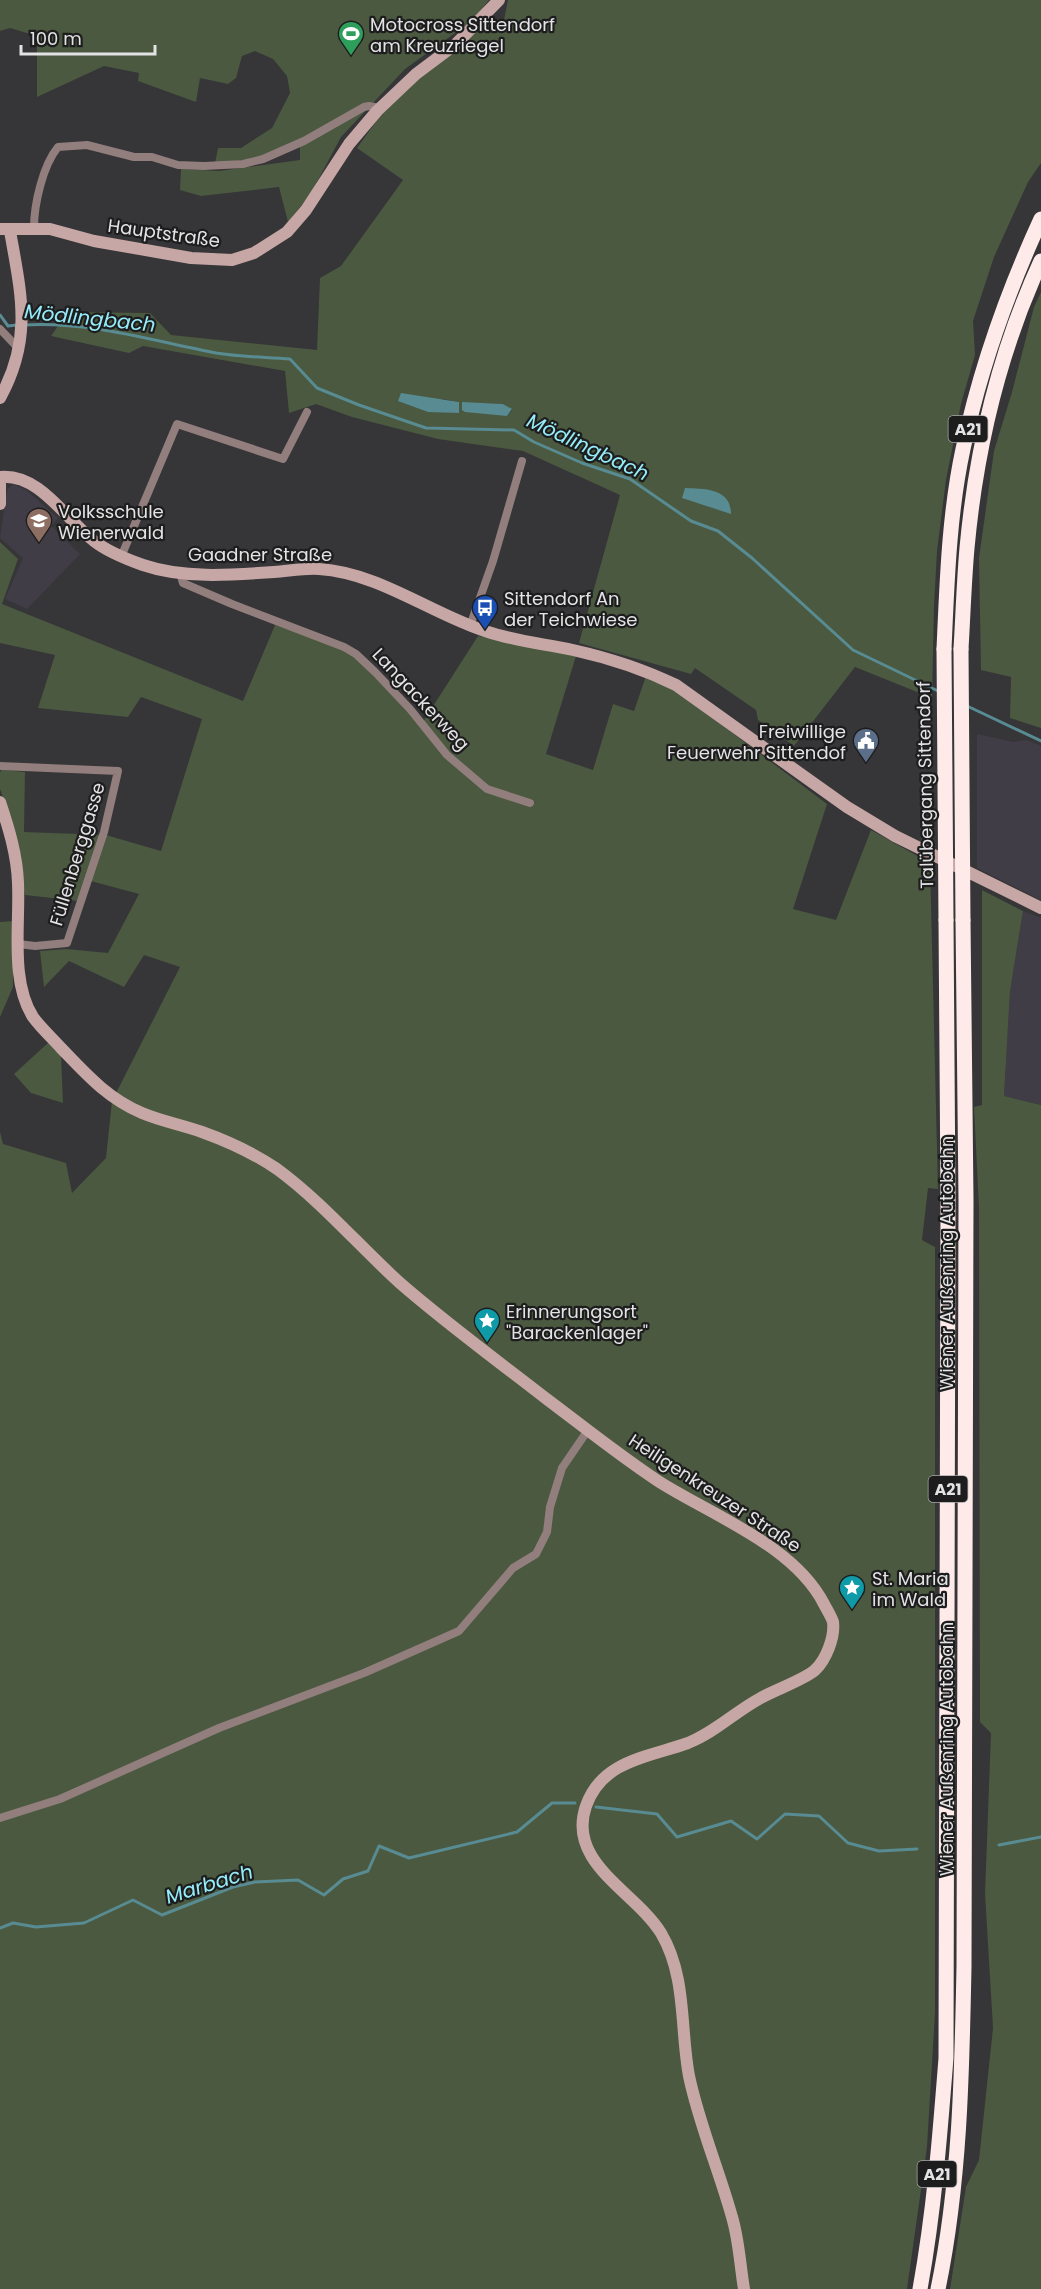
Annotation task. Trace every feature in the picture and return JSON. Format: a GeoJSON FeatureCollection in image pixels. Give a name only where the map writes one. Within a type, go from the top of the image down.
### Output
{"type":"FeatureCollection","features":[{"type":"Feature","properties":{"kind":"highway","name":"Talübergang Sittendorf"},"geometry":{"type":"LineString","coordinates":[[946,920],[944,649],[949,548],[963,450],[985,362],[1013,280],[1041,219]]}},
{"type":"Feature","properties":{"kind":"highway","name":"Talübergang Sittendorf"},"geometry":{"type":"LineString","coordinates":[[963,920],[961,649],[967,548],[980,456],[1001,369],[1029,286],[1041,261]]}},
{"type":"Feature","properties":{"kind":"highway","name":"Wiener Außenring Autobahn"},"geometry":{"type":"LineString","coordinates":[[920,2289],[939,2152],[946,2058],[948,1248],[946,920]]}},
{"type":"Feature","properties":{"kind":"highway","name":"Wiener Außenring Autobahn"},"geometry":{"type":"LineString","coordinates":[[938,2289],[946,2253],[963,2061],[966,1200],[963,920]]}},
{"type":"Feature","properties":{"kind":"main road","name":"Hauptstraße"},"geometry":{"type":"LineString","coordinates":[[5,230],[50,229],[94,241],[191,258],[232,260],[254,253],[277,239],[293,225],[306,210],[349,144],[380,108],[416,74],[456,44],[499,0]]}},
{"type":"Feature","properties":{"kind":"main road"},"geometry":{"type":"LineString","coordinates":[[0,398],[12,377],[22,335],[22,302],[5,230]]}},
{"type":"Feature","properties":{"kind":"main road","name":"Gaadner Straße"},"geometry":{"type":"LineString","coordinates":[[0,477],[12,476],[53,499],[96,543],[121,557],[182,578],[319,569],[359,575],[470,626],[507,637],[610,658],[648,671],[676,685],[847,807],[895,836],[1041,908]]}},
{"type":"Feature","properties":{"kind":"main road"},"geometry":{"type":"LineString","coordinates":[[0,484],[0,504]]}},
{"type":"Feature","properties":{"kind":"main road","name":"Heiligenkreuzer Straße"},"geometry":{"type":"LineString","coordinates":[[0,802],[12,837],[16,859],[18,983],[32,1015],[97,1085],[115,1100],[137,1111],[202,1132],[274,1167],[444,1320],[658,1481],[741,1528],[791,1563],[816,1588],[833,1620],[832,1643],[815,1670],[755,1701],[715,1729],[691,1742],[645,1755],[614,1768],[598,1784],[587,1802],[582,1821],[585,1841],[592,1859],[639,1905],[661,1932],[675,1964],[689,2076],[734,2220],[744,2289]]}},
{"type":"Feature","properties":{"kind":"street"},"geometry":{"type":"LineString","coordinates":[[33,228],[34,213],[49,157],[58,147],[87,145],[134,157],[152,157],[178,165],[243,164],[262,159],[304,141],[364,107],[380,108]]}},
{"type":"Feature","properties":{"kind":"street"},"geometry":{"type":"LineString","coordinates":[[0,329],[19,350]]}},
{"type":"Feature","properties":{"kind":"street"},"geometry":{"type":"LineString","coordinates":[[121,557],[177,424],[283,459],[307,412]]}},
{"type":"Feature","properties":{"kind":"street"},"geometry":{"type":"LineString","coordinates":[[470,626],[522,461]]}},
{"type":"Feature","properties":{"kind":"street","name":"Langackerweg"},"geometry":{"type":"LineString","coordinates":[[182,578],[232,604],[344,647],[356,654],[410,709],[447,755],[487,789],[530,803]]}},
{"type":"Feature","properties":{"kind":"street","name":"Füllenberggasse"},"geometry":{"type":"LineString","coordinates":[[0,766],[118,771],[104,832],[67,943],[36,946],[18,944]]}},
{"type":"Feature","properties":{"kind":"street"},"geometry":{"type":"LineString","coordinates":[[0,1818],[60,1799],[219,1728],[364,1673],[459,1631],[513,1568],[536,1554],[547,1532],[550,1507],[562,1468],[588,1430]]}},
{"type":"Feature","properties":{"kind":"shaded area","name":"Volksschule Wienerwald"},"geometry":{"type":"Polygon","coordinates":[[[13,484],[26,490],[58,518],[51,526],[80,554],[27,609],[5,599],[23,558],[0,538],[7,490],[13,484]]]}},
{"type":"Feature","properties":{"kind":"shaded area"},"geometry":{"type":"Polygon","coordinates":[[[977,734],[1013,742],[1027,740],[1041,746],[1041,900],[977,868],[977,734]]]}},
{"type":"Feature","properties":{"kind":"shaded area"},"geometry":{"type":"Polygon","coordinates":[[[1023,911],[1041,918],[1041,1105],[1004,1096],[1010,991],[1023,911]]]}},
{"type":"Feature","properties":{"kind":"green space"},"geometry":{"type":"Polygon","coordinates":[[[0,0],[489,0],[473,20],[405,69],[341,137],[310,195],[288,222],[279,187],[201,196],[180,190],[181,169],[219,171],[300,160],[300,140],[259,158],[215,163],[218,148],[241,148],[272,128],[290,93],[287,76],[273,59],[255,51],[242,56],[236,78],[228,84],[200,78],[196,102],[138,81],[139,73],[104,66],[37,97],[37,36],[10,28],[0,31],[0,0]]]}},
{"type":"Feature","properties":{"kind":"green space"},"geometry":{"type":"Polygon","coordinates":[[[508,0],[1041,0],[1041,163],[1028,182],[994,257],[973,321],[975,355],[961,404],[946,480],[937,551],[932,698],[855,667],[794,746],[758,720],[756,710],[695,668],[691,674],[579,643],[620,495],[523,451],[438,439],[352,417],[316,404],[289,413],[285,371],[143,346],[129,353],[51,336],[68,312],[150,313],[171,335],[317,350],[320,278],[341,266],[403,180],[357,148],[385,109],[412,83],[488,22],[504,20],[508,0]],[[442,399],[428,412],[459,412],[458,402],[442,399]],[[462,403],[507,416],[512,410],[503,404],[462,403]]]}},
{"type":"Feature","properties":{"kind":"green space"},"geometry":{"type":"Polygon","coordinates":[[[1041,292],[1041,728],[1010,718],[1011,677],[981,670],[979,558],[994,451],[1034,307],[1041,292]]]}},
{"type":"Feature","properties":{"kind":"green space"},"geometry":{"type":"Polygon","coordinates":[[[0,542],[18,559],[2,604],[243,701],[275,625],[332,644],[353,655],[421,725],[478,636],[576,656],[546,754],[593,770],[613,704],[634,711],[646,676],[678,692],[827,804],[793,909],[836,920],[871,830],[930,863],[938,1189],[928,1188],[922,1240],[935,1247],[935,2013],[927,2147],[907,2289],[0,2289],[0,1132],[3,1144],[66,1163],[72,1193],[106,1158],[112,1101],[180,967],[144,955],[124,987],[69,961],[44,987],[40,951],[66,949],[108,953],[139,894],[87,880],[79,901],[25,895],[13,825],[0,789],[0,772],[2,770],[25,772],[24,832],[106,835],[161,851],[202,719],[141,697],[128,717],[38,708],[55,655],[0,643],[0,542]]]}},
{"type":"Feature","properties":{"kind":"green space"},"geometry":{"type":"Polygon","coordinates":[[[982,890],[1023,911],[1010,991],[1004,1096],[1041,1105],[1041,2289],[950,2289],[966,2187],[979,2160],[993,2028],[985,1894],[991,1733],[980,1722],[979,1208],[974,1107],[982,1105],[982,890]]]}},
{"type":"Feature","properties":{"kind":"green space"},"geometry":{"type":"Polygon","coordinates":[[[13,921],[13,987],[0,1017],[0,922],[13,921]]]}},
{"type":"Feature","properties":{"kind":"green space"},"geometry":{"type":"Polygon","coordinates":[[[49,1042],[61,1055],[63,1103],[31,1093],[14,1074],[49,1042]]]}},
{"type":"Feature","properties":{"kind":"water"},"geometry":{"type":"Polygon","coordinates":[[[401,393],[459,402],[459,413],[428,412],[398,401],[401,393]]]}},
{"type":"Feature","properties":{"kind":"water"},"geometry":{"type":"Polygon","coordinates":[[[462,402],[503,404],[512,409],[507,416],[465,412],[462,410],[462,402]]]}},
{"type":"Feature","properties":{"kind":"water"},"geometry":{"type":"Polygon","coordinates":[[[685,488],[708,490],[722,495],[730,505],[731,514],[682,498],[685,488]]]}},
{"type":"Feature","properties":{"kind":"waterway","name":"Mödlingbach"},"geometry":{"type":"LineString","coordinates":[[0,315],[8,326],[17,325]]}},
{"type":"Feature","properties":{"kind":"waterway","name":"Mödlingbach"},"geometry":{"type":"LineString","coordinates":[[24,325],[97,329],[216,353],[290,359],[317,388],[426,428],[514,430],[534,442],[582,463],[630,479],[691,521],[718,531],[752,558],[853,650],[938,691]]}},
{"type":"Feature","properties":{"kind":"waterway","name":"Mödlingbach"},"geometry":{"type":"LineString","coordinates":[[965,705],[1041,741]]}},
{"type":"Feature","properties":{"kind":"waterway","name":"Marbach"},"geometry":{"type":"LineString","coordinates":[[0,1928],[13,1923],[36,1927],[84,1923],[133,1900],[162,1915],[233,1887],[255,1882],[298,1880],[324,1895],[343,1879],[368,1871],[379,1846],[409,1858],[517,1832],[552,1803],[575,1803]]}},
{"type":"Feature","properties":{"kind":"waterway","name":"Marbach"},"geometry":{"type":"LineString","coordinates":[[596,1807],[657,1814],[677,1837],[731,1821],[757,1839],[785,1814],[819,1816],[848,1843],[879,1851],[917,1849]]}},
{"type":"Feature","properties":{"kind":"waterway","name":"Marbach"},"geometry":{"type":"LineString","coordinates":[[999,1845],[1041,1837]]}},
{"type":"Feature","properties":{"kind":"place","name":"Motocross Sittendorf am Kreuzriegel"},"geometry":{"type":"Point","coordinates":[351,57]}},
{"type":"Feature","properties":{"kind":"place","name":"Volksschule Wienerwald"},"geometry":{"type":"Point","coordinates":[39,544]}},
{"type":"Feature","properties":{"kind":"place","name":"Sittendorf An der Teichwiese"},"geometry":{"type":"Point","coordinates":[485,631]}},
{"type":"Feature","properties":{"kind":"place","name":"Freiwillige Feuerwehr Sittendof"},"geometry":{"type":"Point","coordinates":[866,764]}},
{"type":"Feature","properties":{"kind":"place","name":"Erinnerungsort \"Barackenlager\""},"geometry":{"type":"Point","coordinates":[487,1344]}},
{"type":"Feature","properties":{"kind":"place","name":"St. Maria im Wald"},"geometry":{"type":"Point","coordinates":[852,1611]}}]}
